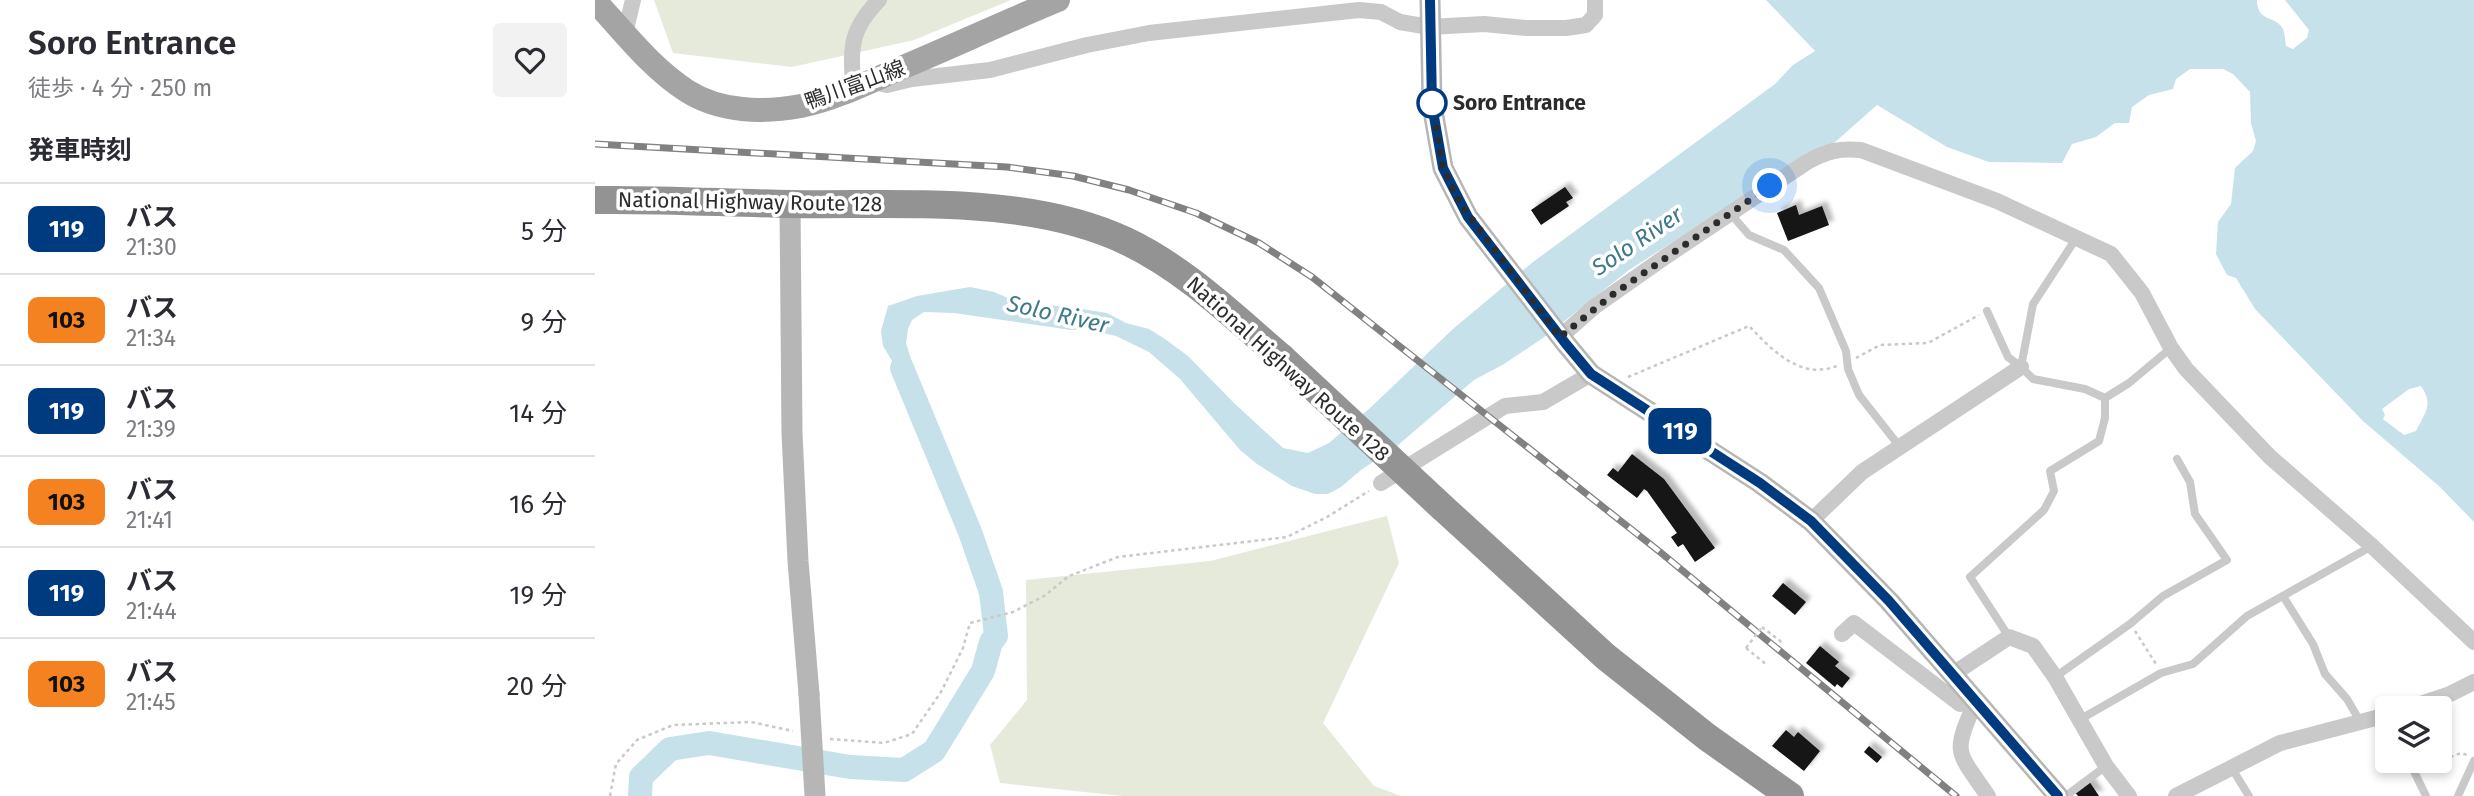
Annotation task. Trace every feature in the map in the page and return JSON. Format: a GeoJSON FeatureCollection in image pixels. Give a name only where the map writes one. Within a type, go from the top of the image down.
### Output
{"type":"FeatureCollection","features":[{"type":"Feature","properties":{"kind":"highway","name":"National Highway Route 128"},"geometry":{"type":"LineString","coordinates":[[595,200],[652,199],[985,208],[1060,218],[1125,241],[1179,272],[1282,358],[1606,657],[1707,737],[1790,796]]}},
{"type":"Feature","properties":{"kind":"main road","name":"鴨川富山線"},"geometry":{"type":"LineString","coordinates":[[595,1],[656,68],[688,92],[709,102],[733,108],[773,109],[803,106],[863,85],[1058,0]]}},
{"type":"Feature","properties":{"kind":"main road"},"geometry":{"type":"LineString","coordinates":[[1430,0],[1433,116],[1443,168],[1468,217],[1558,333],[1600,379],[1760,483],[1811,521],[1880,591],[2058,796]]}},
{"type":"Feature","properties":{"kind":"main road"},"geometry":{"type":"LineString","coordinates":[[790,204],[792,433],[798,561],[815,796]]}},
{"type":"Feature","properties":{"kind":"street"},"geometry":{"type":"LineString","coordinates":[[625,33],[633,0]]}},
{"type":"Feature","properties":{"kind":"street"},"geometry":{"type":"LineString","coordinates":[[879,0],[863,16],[853,41],[863,85],[887,85],[912,79],[990,70],[1087,45],[1149,33],[1359,10],[1381,12],[1400,22],[1429,27],[1484,24],[1566,28],[1586,25],[1595,15],[1595,0]]}},
{"type":"Feature","properties":{"kind":"street"},"geometry":{"type":"LineString","coordinates":[[1558,333],[1807,162],[1840,148],[1861,150],[1974,192],[2111,254],[2142,293],[2171,348],[2186,369],[2270,457],[2474,642]]}},
{"type":"Feature","properties":{"kind":"street"},"geometry":{"type":"LineString","coordinates":[[1811,521],[1862,472],[2021,367]]}},
{"type":"Feature","properties":{"kind":"street"},"geometry":{"type":"LineString","coordinates":[[1381,483],[1505,406],[1543,402],[1600,379]]}},
{"type":"Feature","properties":{"kind":"street"},"geometry":{"type":"LineString","coordinates":[[1842,634],[1854,623],[1960,704],[1976,700]]}},
{"type":"Feature","properties":{"kind":"street"},"geometry":{"type":"LineString","coordinates":[[1953,674],[2009,638],[2033,646],[2055,677],[2106,766],[2129,796]]}},
{"type":"Feature","properties":{"kind":"street"},"geometry":{"type":"LineString","coordinates":[[2444,696],[2474,682]]}},
{"type":"Feature","properties":{"kind":"street"},"geometry":{"type":"LineString","coordinates":[[1976,700],[1960,740],[1960,755],[1988,796]]}},
{"type":"Feature","properties":{"kind":"street"},"geometry":{"type":"LineString","coordinates":[[2176,796],[2280,743],[2375,719]]}},
{"type":"Feature","properties":{"kind":"lane"},"geometry":{"type":"LineString","coordinates":[[1730,213],[1749,235],[1784,250],[1819,288],[1846,351],[1859,395],[1899,447]]}},
{"type":"Feature","properties":{"kind":"lane"},"geometry":{"type":"LineString","coordinates":[[2021,367],[2033,304],[2077,237]]}},
{"type":"Feature","properties":{"kind":"lane"},"geometry":{"type":"LineString","coordinates":[[1987,311],[2008,357],[2033,379],[2085,389],[2105,398]]}},
{"type":"Feature","properties":{"kind":"lane"},"geometry":{"type":"LineString","coordinates":[[2105,398],[2129,383],[2171,348]]}},
{"type":"Feature","properties":{"kind":"lane"},"geometry":{"type":"LineString","coordinates":[[2009,638],[1970,577],[2044,510],[2054,491],[2050,471],[2099,441],[2105,418],[2105,398]]}},
{"type":"Feature","properties":{"kind":"lane"},"geometry":{"type":"LineString","coordinates":[[2055,677],[2130,624],[2163,596],[2227,559],[2195,514],[2190,482],[2177,459]]}},
{"type":"Feature","properties":{"kind":"lane"},"geometry":{"type":"LineString","coordinates":[[2079,720],[2161,673],[2193,664],[2247,616],[2372,547]]}},
{"type":"Feature","properties":{"kind":"lane"},"geometry":{"type":"LineString","coordinates":[[2283,596],[2313,644],[2325,674],[2347,699],[2361,723]]}},
{"type":"Feature","properties":{"kind":"lane"},"geometry":{"type":"LineString","coordinates":[[2458,796],[2474,760]]}},
{"type":"Feature","properties":{"kind":"lane"},"geometry":{"type":"LineString","coordinates":[[2066,796],[2106,766]]}},
{"type":"Feature","properties":{"kind":"lane"},"geometry":{"type":"LineString","coordinates":[[2231,767],[2249,796]]}},
{"type":"Feature","properties":{"kind":"lane"},"geometry":{"type":"LineString","coordinates":[[2415,773],[2426,796]]}},
{"type":"Feature","properties":{"kind":"path"},"geometry":{"type":"LineString","coordinates":[[1600,379],[1749,327],[1790,363],[1805,369],[1828,370],[1848,363],[1880,345],[1928,343],[1987,311]]}},
{"type":"Feature","properties":{"kind":"path"},"geometry":{"type":"LineString","coordinates":[[970,623],[1013,612],[1044,596],[1069,576],[1118,557],[1287,537],[1327,517],[1381,483]]}},
{"type":"Feature","properties":{"kind":"path"},"geometry":{"type":"LineString","coordinates":[[2130,624],[2161,673]]}},
{"type":"Feature","properties":{"kind":"path"},"geometry":{"type":"LineString","coordinates":[[1767,665],[1746,648],[1762,627],[1784,644]]}},
{"type":"Feature","properties":{"kind":"path"},"geometry":{"type":"LineString","coordinates":[[2452,757],[2462,753],[2474,760]]}},
{"type":"Feature","properties":{"kind":"green space"},"geometry":{"type":"Polygon","coordinates":[[[654,0],[1011,0],[914,40],[792,67],[673,53],[654,0]]]}},
{"type":"Feature","properties":{"kind":"green space"},"geometry":{"type":"Polygon","coordinates":[[[1387,516],[1399,563],[1323,723],[1374,786],[1401,796],[1122,796],[1000,783],[990,745],[1027,700],[1026,580],[1210,561],[1387,516]]]}},
{"type":"Feature","properties":{"kind":"water"},"geometry":{"type":"Polygon","coordinates":[[[1766,0],[2257,0],[2260,12],[2280,25],[2284,31],[2286,46],[2293,49],[2307,38],[2309,30],[2285,0],[2474,0],[2474,522],[2440,487],[2363,421],[2255,309],[2236,278],[2227,275],[2216,254],[2218,222],[2231,204],[2235,168],[2253,151],[2256,141],[2251,123],[2250,92],[2233,74],[2223,69],[2190,69],[2176,79],[2173,89],[2149,95],[2132,107],[2129,123],[2115,123],[2096,137],[2072,144],[2062,163],[1989,162],[1947,147],[1877,105],[1834,143],[1771,179],[1629,270],[1543,338],[1474,380],[1397,446],[1328,494],[1315,494],[1292,486],[1257,464],[1240,450],[1180,379],[1149,352],[1116,336],[1085,329],[1071,330],[954,313],[924,312],[912,320],[906,343],[917,378],[913,404],[883,346],[881,331],[888,306],[917,296],[970,287],[994,292],[1020,303],[1107,313],[1126,323],[1149,329],[1165,339],[1188,356],[1283,448],[1308,453],[1329,443],[1453,329],[1533,262],[1775,84],[1793,65],[1815,51],[1766,0]],[[2421,386],[2409,389],[2382,409],[2385,415],[2383,419],[2404,435],[2416,431],[2428,404],[2421,386]]]}},
{"type":"Feature","properties":{"kind":"building"},"geometry":{"type":"Polygon","coordinates":[[[1565,187],[1573,198],[1566,202],[1569,206],[1541,225],[1531,210],[1565,187]]]}},
{"type":"Feature","properties":{"kind":"building"},"geometry":{"type":"Polygon","coordinates":[[[1796,205],[1799,215],[1822,206],[1829,225],[1788,241],[1777,213],[1796,205]]]}},
{"type":"Feature","properties":{"kind":"building"},"geometry":{"type":"Polygon","coordinates":[[[1632,454],[1664,479],[1715,548],[1695,562],[1683,544],[1678,547],[1671,537],[1677,533],[1647,491],[1644,489],[1637,498],[1607,475],[1613,468],[1618,472],[1632,454]]]}},
{"type":"Feature","properties":{"kind":"building"},"geometry":{"type":"Polygon","coordinates":[[[1783,583],[1806,602],[1795,615],[1772,596],[1783,583]]]}},
{"type":"Feature","properties":{"kind":"building"},"geometry":{"type":"Polygon","coordinates":[[[1820,646],[1839,662],[1835,666],[1850,678],[1842,688],[1837,684],[1835,687],[1806,663],[1820,646]]]}},
{"type":"Feature","properties":{"kind":"building"},"geometry":{"type":"Polygon","coordinates":[[[1786,730],[1794,737],[1798,732],[1820,751],[1804,771],[1772,746],[1786,730]]]}},
{"type":"Feature","properties":{"kind":"building"},"geometry":{"type":"Polygon","coordinates":[[[1869,746],[1882,757],[1877,763],[1864,752],[1869,746]]]}},
{"type":"Feature","properties":{"kind":"building"},"geometry":{"type":"Polygon","coordinates":[[[2089,781],[2099,796],[2078,796],[2074,791],[2089,781]]]}},
{"type":"Feature","properties":{"kind":"waterway","name":"Solo River"},"geometry":{"type":"LineString","coordinates":[[640,796],[641,777],[670,749],[709,743],[850,767],[904,770],[934,751],[983,671],[991,642],[996,636],[991,592],[970,532],[902,368]]}},
{"type":"Feature","properties":{"kind":"railway"},"geometry":{"type":"LineString","coordinates":[[595,144],[1007,167],[1073,176],[1129,190],[1196,213],[1259,243],[1312,277],[1660,552],[1956,796]]}},
{"type":"Feature","properties":{"kind":"bus line","name":"119"},"geometry":{"type":"LineString","coordinates":[[1430,0],[1432,105],[1443,168],[1468,217],[1566,344],[1591,374],[1760,483],[1811,521],[1889,601],[2058,796]]}},
{"type":"Feature","properties":{"kind":"place","name":"Soro Entrance"},"geometry":{"type":"Point","coordinates":[1432,103]}},
{"type":"Feature","properties":{"kind":"route"},"geometry":{"type":"LineString","coordinates":[[1432,103],[1443,168],[1459,202],[1560,337],[1594,307],[1770,186]]}}]}
